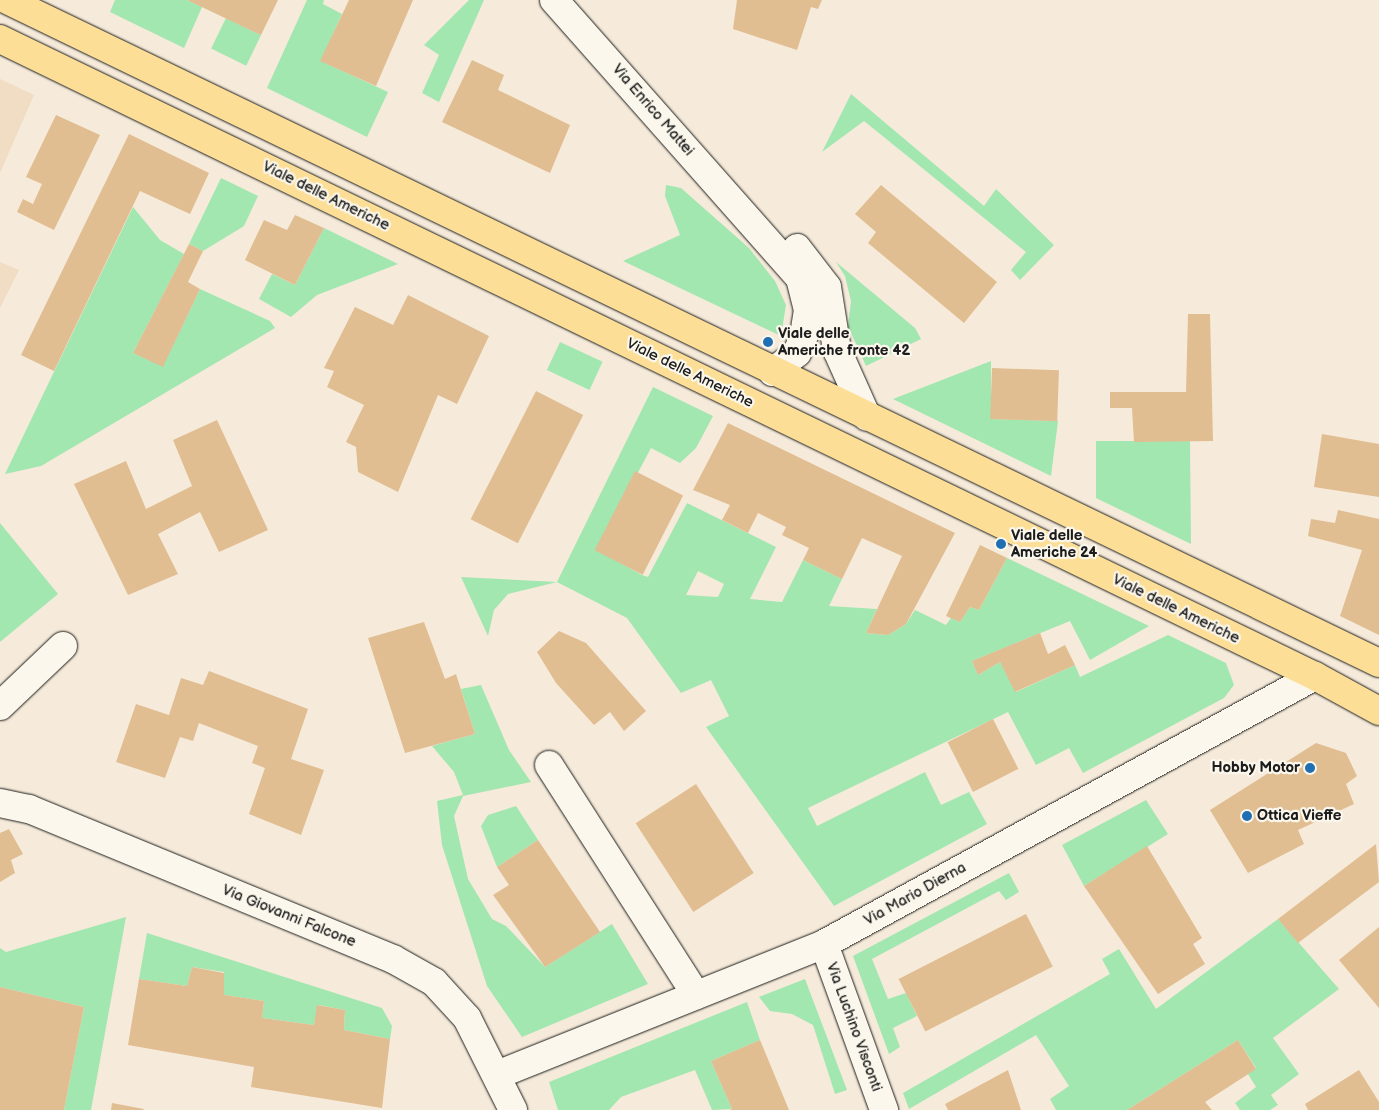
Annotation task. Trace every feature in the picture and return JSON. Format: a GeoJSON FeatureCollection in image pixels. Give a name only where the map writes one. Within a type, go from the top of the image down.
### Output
{"type":"FeatureCollection","features":[{"type":"Feature","properties":{"kind":"main road"},"geometry":{"type":"LineString","coordinates":[[7,0],[773,372],[1379,663]]}},
{"type":"Feature","properties":{"kind":"main road","name":"Viale delle Americhe"},"geometry":{"type":"LineString","coordinates":[[0,38],[1315,676],[1379,712]]}},
{"type":"Feature","properties":{"kind":"street","name":"Via Enrico Mattei"},"geometry":{"type":"LineString","coordinates":[[554,0],[800,278],[808,310],[797,353],[773,372]]}},
{"type":"Feature","properties":{"kind":"street"},"geometry":{"type":"LineString","coordinates":[[751,222],[792,241],[827,287],[837,350],[867,417]]}},
{"type":"Feature","properties":{"kind":"street"},"geometry":{"type":"LineString","coordinates":[[0,706],[63,646]]}},
{"type":"Feature","properties":{"kind":"street","name":"Via Mario Dierna"},"geometry":{"type":"LineString","coordinates":[[497,1075],[824,944],[1315,676]]}},
{"type":"Feature","properties":{"kind":"street"},"geometry":{"type":"LineString","coordinates":[[549,765],[696,995]]}},
{"type":"Feature","properties":{"kind":"street","name":"Via Giovanni Falcone"},"geometry":{"type":"LineString","coordinates":[[0,803],[28,809],[393,959],[434,982],[466,1018],[497,1075],[512,1110]]}},
{"type":"Feature","properties":{"kind":"street","name":"Via Luchino Visconti"},"geometry":{"type":"LineString","coordinates":[[824,944],[884,1110]]}},
{"type":"Feature","properties":{"kind":"shaded area"},"geometry":{"type":"Polygon","coordinates":[[[0,79],[34,95],[0,173],[0,79]]]}},
{"type":"Feature","properties":{"kind":"shaded area"},"geometry":{"type":"Polygon","coordinates":[[[0,262],[19,270],[0,308],[0,262]]]}},
{"type":"Feature","properties":{"kind":"green space"},"geometry":{"type":"Polygon","coordinates":[[[115,0],[187,0],[202,7],[184,48],[110,12],[115,0]]]}},
{"type":"Feature","properties":{"kind":"green space"},"geometry":{"type":"Polygon","coordinates":[[[307,0],[324,0],[323,4],[342,14],[321,61],[388,92],[367,137],[267,88],[307,0]]]}},
{"type":"Feature","properties":{"kind":"green space"},"geometry":{"type":"Polygon","coordinates":[[[469,0],[484,0],[439,102],[422,93],[439,55],[424,45],[469,0]]]}},
{"type":"Feature","properties":{"kind":"green space"},"geometry":{"type":"Polygon","coordinates":[[[226,18],[261,35],[246,66],[211,49],[226,18]]]}},
{"type":"Feature","properties":{"kind":"green space"},"geometry":{"type":"Polygon","coordinates":[[[851,94],[984,206],[996,189],[1054,245],[1020,280],[1011,270],[1026,252],[864,121],[822,152],[851,94]]]}},
{"type":"Feature","properties":{"kind":"green space"},"geometry":{"type":"Polygon","coordinates":[[[221,178],[258,196],[244,226],[203,251],[189,244],[221,178]]]}},
{"type":"Feature","properties":{"kind":"green space"},"geometry":{"type":"Polygon","coordinates":[[[666,185],[681,188],[749,248],[775,281],[786,305],[781,336],[623,261],[680,235],[665,196],[666,185]]]}},
{"type":"Feature","properties":{"kind":"green space"},"geometry":{"type":"Polygon","coordinates":[[[133,207],[160,240],[184,254],[133,353],[163,366],[200,289],[270,321],[275,328],[41,466],[5,474],[133,207]]]}},
{"type":"Feature","properties":{"kind":"green space"},"geometry":{"type":"Polygon","coordinates":[[[324,228],[398,264],[317,295],[291,317],[259,299],[272,274],[295,285],[324,228]]]}},
{"type":"Feature","properties":{"kind":"green space"},"geometry":{"type":"Polygon","coordinates":[[[836,262],[915,328],[921,339],[866,366],[848,326],[851,301],[845,276],[836,262]]]}},
{"type":"Feature","properties":{"kind":"green space"},"geometry":{"type":"Polygon","coordinates":[[[560,342],[603,362],[589,390],[547,370],[560,342]]]}},
{"type":"Feature","properties":{"kind":"green space"},"geometry":{"type":"Polygon","coordinates":[[[991,361],[991,419],[1058,421],[1051,476],[893,399],[991,361]]]}},
{"type":"Feature","properties":{"kind":"green space"},"geometry":{"type":"Polygon","coordinates":[[[653,387],[713,416],[696,448],[680,463],[651,448],[597,550],[642,575],[648,577],[687,503],[776,547],[750,599],[782,602],[803,560],[842,579],[829,606],[877,609],[866,633],[888,635],[906,624],[915,610],[946,625],[951,618],[960,622],[970,607],[979,610],[1007,558],[1149,626],[1090,660],[1070,621],[972,661],[978,675],[1000,662],[1016,692],[1075,665],[1080,677],[1168,635],[1226,663],[1234,685],[1224,698],[1083,773],[1069,748],[1036,765],[1008,712],[808,808],[817,826],[925,772],[941,805],[969,792],[987,824],[834,906],[706,727],[729,716],[711,680],[681,693],[627,618],[557,582],[653,387]],[[698,571],[686,595],[718,597],[724,584],[698,571]]]}},
{"type":"Feature","properties":{"kind":"green space"},"geometry":{"type":"Polygon","coordinates":[[[1096,441],[1190,441],[1191,544],[1096,498],[1096,441]]]}},
{"type":"Feature","properties":{"kind":"green space"},"geometry":{"type":"Polygon","coordinates":[[[0,523],[58,594],[0,642],[0,523]]]}},
{"type":"Feature","properties":{"kind":"green space"},"geometry":{"type":"Polygon","coordinates":[[[461,577],[557,582],[508,594],[494,610],[488,636],[461,577]]]}},
{"type":"Feature","properties":{"kind":"green space"},"geometry":{"type":"Polygon","coordinates":[[[481,685],[509,750],[531,782],[463,796],[454,816],[468,879],[492,919],[506,926],[545,967],[612,924],[648,984],[522,1037],[487,986],[442,845],[437,801],[463,795],[454,772],[432,746],[475,734],[461,689],[481,685]]]}},
{"type":"Feature","properties":{"kind":"green space"},"geometry":{"type":"Polygon","coordinates":[[[1146,800],[1168,834],[1084,886],[1062,845],[1146,800]]]}},
{"type":"Feature","properties":{"kind":"green space"},"geometry":{"type":"Polygon","coordinates":[[[516,806],[538,840],[497,867],[481,826],[488,815],[516,806]]]}},
{"type":"Feature","properties":{"kind":"green space"},"geometry":{"type":"Polygon","coordinates":[[[1009,873],[1019,892],[1006,900],[999,891],[872,959],[888,999],[906,993],[917,1016],[893,1028],[900,1047],[889,1054],[853,956],[1009,873]]]}},
{"type":"Feature","properties":{"kind":"green space"},"geometry":{"type":"Polygon","coordinates":[[[126,917],[91,1110],[64,1110],[84,1007],[0,987],[0,948],[6,952],[126,917]]]}},
{"type":"Feature","properties":{"kind":"green space"},"geometry":{"type":"Polygon","coordinates":[[[1278,919],[1339,989],[1273,1038],[1299,1074],[1271,1095],[1278,1105],[1270,1110],[1240,1110],[1235,1103],[1256,1087],[1248,1074],[1256,1068],[1238,1040],[1127,1110],[1056,1110],[1050,1099],[1069,1086],[1036,1035],[909,1109],[903,1093],[1110,974],[1102,959],[1119,949],[1156,1009],[1278,919]]]}},
{"type":"Feature","properties":{"kind":"green space"},"geometry":{"type":"Polygon","coordinates":[[[147,933],[382,1008],[392,1026],[390,1039],[344,1030],[345,1010],[318,1005],[314,1025],[262,1018],[264,1001],[224,995],[224,972],[192,967],[187,986],[139,979],[147,933]]]}},
{"type":"Feature","properties":{"kind":"green space"},"geometry":{"type":"Polygon","coordinates":[[[805,979],[847,1090],[835,1094],[813,1025],[792,1014],[770,1011],[759,997],[805,979]]]}},
{"type":"Feature","properties":{"kind":"green space"},"geometry":{"type":"Polygon","coordinates":[[[747,1002],[760,1040],[711,1061],[732,1109],[712,1110],[695,1070],[621,1097],[609,1110],[558,1110],[549,1082],[747,1002]]]}},
{"type":"Feature","properties":{"kind":"building"},"geometry":{"type":"Polygon","coordinates":[[[187,0],[278,0],[261,35],[187,0]]]}},
{"type":"Feature","properties":{"kind":"building"},"geometry":{"type":"Polygon","coordinates":[[[349,0],[413,0],[376,86],[320,61],[349,0]]]}},
{"type":"Feature","properties":{"kind":"building"},"geometry":{"type":"Polygon","coordinates":[[[737,0],[822,0],[818,9],[811,7],[797,50],[733,29],[737,0]]]}},
{"type":"Feature","properties":{"kind":"building"},"geometry":{"type":"Polygon","coordinates":[[[472,60],[504,75],[498,90],[570,125],[550,173],[442,122],[472,60]]]}},
{"type":"Feature","properties":{"kind":"building"},"geometry":{"type":"Polygon","coordinates":[[[56,115],[100,135],[54,230],[17,212],[23,199],[33,204],[42,184],[26,177],[56,115]]]}},
{"type":"Feature","properties":{"kind":"building"},"geometry":{"type":"Polygon","coordinates":[[[129,134],[209,173],[190,214],[140,191],[54,371],[21,355],[129,134]]]}},
{"type":"Feature","properties":{"kind":"building"},"geometry":{"type":"Polygon","coordinates":[[[881,185],[997,282],[964,323],[868,243],[876,232],[855,214],[881,185]]]}},
{"type":"Feature","properties":{"kind":"building"},"geometry":{"type":"Polygon","coordinates":[[[295,215],[324,228],[295,285],[245,260],[264,220],[287,230],[295,215]]]}},
{"type":"Feature","properties":{"kind":"building"},"geometry":{"type":"Polygon","coordinates":[[[189,244],[203,251],[188,282],[200,289],[163,367],[133,353],[189,244]]]}},
{"type":"Feature","properties":{"kind":"building"},"geometry":{"type":"Polygon","coordinates":[[[408,295],[489,336],[457,404],[438,395],[398,492],[358,472],[356,447],[346,442],[364,405],[327,387],[334,371],[324,368],[355,307],[393,325],[408,295]]]}},
{"type":"Feature","properties":{"kind":"building"},"geometry":{"type":"Polygon","coordinates":[[[1188,314],[1210,314],[1213,441],[1134,442],[1132,408],[1110,408],[1110,392],[1186,392],[1188,314]]]}},
{"type":"Feature","properties":{"kind":"building"},"geometry":{"type":"Polygon","coordinates":[[[992,368],[1059,370],[1057,421],[990,419],[992,368]]]}},
{"type":"Feature","properties":{"kind":"building"},"geometry":{"type":"Polygon","coordinates":[[[536,391],[583,415],[518,543],[471,519],[536,391]]]}},
{"type":"Feature","properties":{"kind":"building"},"geometry":{"type":"Polygon","coordinates":[[[217,420],[268,530],[219,552],[200,512],[158,534],[178,574],[128,595],[74,484],[126,461],[146,509],[192,486],[173,440],[217,420]]]}},
{"type":"Feature","properties":{"kind":"building"},"geometry":{"type":"Polygon","coordinates":[[[728,423],[955,533],[906,624],[888,635],[866,633],[902,556],[862,538],[842,579],[803,560],[809,548],[782,535],[786,527],[758,513],[748,533],[722,520],[730,505],[693,490],[728,423]]]}},
{"type":"Feature","properties":{"kind":"building"},"geometry":{"type":"Polygon","coordinates":[[[1322,434],[1379,444],[1379,497],[1314,487],[1322,434]]]}},
{"type":"Feature","properties":{"kind":"building"},"geometry":{"type":"Polygon","coordinates":[[[635,471],[683,496],[643,575],[595,550],[635,471]]]}},
{"type":"Feature","properties":{"kind":"building"},"geometry":{"type":"Polygon","coordinates":[[[1338,510],[1379,519],[1379,635],[1340,616],[1362,550],[1308,536],[1311,519],[1335,523],[1338,510]]]}},
{"type":"Feature","properties":{"kind":"building"},"geometry":{"type":"Polygon","coordinates":[[[980,545],[1007,558],[979,610],[970,607],[960,622],[946,616],[980,545]]]}},
{"type":"Feature","properties":{"kind":"building"},"geometry":{"type":"Polygon","coordinates":[[[424,622],[445,679],[456,674],[475,734],[405,753],[368,638],[424,622]]]}},
{"type":"Feature","properties":{"kind":"building"},"geometry":{"type":"Polygon","coordinates":[[[559,631],[586,643],[646,711],[624,731],[610,712],[594,725],[556,683],[537,652],[559,631]]]}},
{"type":"Feature","properties":{"kind":"building"},"geometry":{"type":"Polygon","coordinates":[[[1040,633],[1048,654],[1065,645],[1075,665],[1015,692],[1000,662],[978,675],[972,661],[1040,633]]]}},
{"type":"Feature","properties":{"kind":"building"},"geometry":{"type":"Polygon","coordinates":[[[209,671],[308,709],[291,759],[324,770],[301,835],[249,814],[265,768],[252,763],[258,746],[199,723],[193,741],[180,737],[165,778],[116,762],[136,704],[169,715],[181,678],[203,685],[209,671]]]}},
{"type":"Feature","properties":{"kind":"building"},"geometry":{"type":"Polygon","coordinates":[[[993,719],[1018,769],[973,792],[948,742],[993,719]]]}},
{"type":"Feature","properties":{"kind":"building"},"geometry":{"type":"Polygon","coordinates":[[[1316,743],[1346,753],[1357,776],[1346,784],[1354,804],[1298,830],[1304,844],[1248,873],[1210,810],[1316,743]]]}},
{"type":"Feature","properties":{"kind":"building"},"geometry":{"type":"Polygon","coordinates":[[[696,784],[754,873],[693,912],[636,823],[696,784]]]}},
{"type":"Feature","properties":{"kind":"building"},"geometry":{"type":"Polygon","coordinates":[[[9,829],[23,854],[11,860],[15,873],[0,882],[0,833],[9,829]]]}},
{"type":"Feature","properties":{"kind":"building"},"geometry":{"type":"Polygon","coordinates":[[[538,840],[600,932],[545,967],[493,895],[509,885],[497,867],[538,840]]]}},
{"type":"Feature","properties":{"kind":"building"},"geometry":{"type":"Polygon","coordinates":[[[1376,844],[1379,882],[1298,943],[1278,919],[1376,844]]]}},
{"type":"Feature","properties":{"kind":"building"},"geometry":{"type":"Polygon","coordinates":[[[1147,846],[1202,938],[1193,944],[1205,964],[1158,994],[1084,886],[1147,846]]]}},
{"type":"Feature","properties":{"kind":"building"},"geometry":{"type":"Polygon","coordinates":[[[1026,914],[1053,967],[925,1031],[899,979],[1026,914]]]}},
{"type":"Feature","properties":{"kind":"building"},"geometry":{"type":"Polygon","coordinates":[[[1379,927],[1379,1008],[1339,960],[1379,927]]]}},
{"type":"Feature","properties":{"kind":"building"},"geometry":{"type":"Polygon","coordinates":[[[192,967],[224,973],[224,995],[264,1001],[262,1018],[314,1025],[317,1005],[345,1010],[344,1030],[390,1039],[382,1108],[251,1087],[254,1067],[128,1045],[139,979],[187,986],[192,967]]]}},
{"type":"Feature","properties":{"kind":"building"},"geometry":{"type":"Polygon","coordinates":[[[0,987],[84,1007],[64,1110],[0,1110],[0,987]]]}},
{"type":"Feature","properties":{"kind":"building"},"geometry":{"type":"Polygon","coordinates":[[[760,1040],[789,1110],[729,1110],[732,1109],[711,1061],[760,1040]]]}},
{"type":"Feature","properties":{"kind":"building"},"geometry":{"type":"Polygon","coordinates":[[[1238,1040],[1256,1069],[1205,1102],[1212,1110],[1127,1110],[1238,1040]]]}},
{"type":"Feature","properties":{"kind":"building"},"geometry":{"type":"Polygon","coordinates":[[[1008,1070],[1021,1110],[948,1110],[945,1104],[1008,1070]]]}},
{"type":"Feature","properties":{"kind":"building"},"geometry":{"type":"Polygon","coordinates":[[[1359,1070],[1379,1102],[1379,1110],[1308,1110],[1305,1104],[1359,1070]]]}},
{"type":"Feature","properties":{"kind":"building"},"geometry":{"type":"Polygon","coordinates":[[[112,1103],[144,1109],[111,1110],[112,1103]]]}},
{"type":"Feature","properties":{"kind":"place","name":"Viale delle Americhe fronte 42"},"geometry":{"type":"Point","coordinates":[768,342]}},
{"type":"Feature","properties":{"kind":"place","name":"Viale delle Americhe 24"},"geometry":{"type":"Point","coordinates":[1001,544]}},
{"type":"Feature","properties":{"kind":"place","name":"Hobby Motor"},"geometry":{"type":"Point","coordinates":[1310,768]}},
{"type":"Feature","properties":{"kind":"place","name":"Ottica Vieffe"},"geometry":{"type":"Point","coordinates":[1247,816]}}]}
